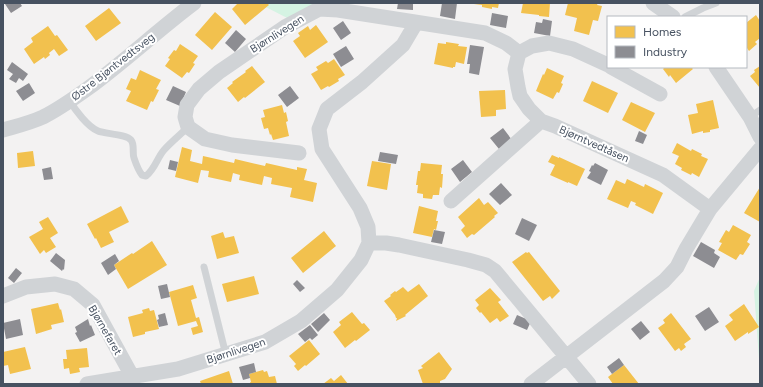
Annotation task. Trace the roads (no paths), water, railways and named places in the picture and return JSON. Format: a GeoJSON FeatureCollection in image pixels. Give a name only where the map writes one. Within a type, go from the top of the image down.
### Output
{"type":"FeatureCollection","features":[{"type":"Feature","properties":{"kind":"street","name":"Østre Bjøntvedtsveg"},"geometry":{"type":"LineString","coordinates":[[3,130],[26,124],[44,116],[70,101],[110,72],[153,35],[194,3]]}},
{"type":"Feature","properties":{"kind":"street"},"geometry":{"type":"LineString","coordinates":[[653,3],[672,16]]}},
{"type":"Feature","properties":{"kind":"street","name":"Bjørnlivegen"},"geometry":{"type":"LineString","coordinates":[[188,127],[185,117],[187,105],[199,89],[219,72],[285,27],[319,10],[338,10],[416,23]]}},
{"type":"Feature","properties":{"kind":"street"},"geometry":{"type":"LineString","coordinates":[[590,384],[505,282],[495,271],[486,265],[400,245],[369,243],[368,227],[360,208],[322,149],[319,129],[327,109],[362,82],[402,46],[416,23],[485,33],[506,43],[519,53],[532,46],[549,43],[573,49],[607,65]]}},
{"type":"Feature","properties":{"kind":"street","name":"Bjørntvedtåsen"},"geometry":{"type":"LineString","coordinates":[[519,53],[515,69],[520,96],[542,121],[663,175],[710,209]]}},
{"type":"Feature","properties":{"kind":"street"},"geometry":{"type":"LineString","coordinates":[[613,68],[660,94]]}},
{"type":"Feature","properties":{"kind":"street"},"geometry":{"type":"LineString","coordinates":[[717,68],[755,113],[760,137]]}},
{"type":"Feature","properties":{"kind":"street"},"geometry":{"type":"LineString","coordinates":[[451,201],[542,121]]}},
{"type":"Feature","properties":{"kind":"street"},"geometry":{"type":"LineString","coordinates":[[188,127],[204,139],[232,145],[299,153]]}},
{"type":"Feature","properties":{"kind":"street"},"geometry":{"type":"LineString","coordinates":[[531,384],[664,281],[677,267],[710,209],[760,148]]}},
{"type":"Feature","properties":{"kind":"street","name":"Bjørnlivegen"},"geometry":{"type":"LineString","coordinates":[[87,384],[178,369],[265,342],[301,322],[337,290],[361,260],[369,243]]}},
{"type":"Feature","properties":{"kind":"street","name":"Bjørnefaret"},"geometry":{"type":"LineString","coordinates":[[3,296],[26,288],[55,284],[74,289],[93,305],[132,376]]}},
{"type":"Feature","properties":{"kind":"lane"},"geometry":{"type":"LineString","coordinates":[[687,16],[716,3]]}},
{"type":"Feature","properties":{"kind":"lane"},"geometry":{"type":"LineString","coordinates":[[70,101],[73,107],[97,131],[126,137],[131,140],[133,145],[133,157],[138,171],[142,176],[146,176],[151,172],[164,150],[188,127]]}},
{"type":"Feature","properties":{"kind":"lane"},"geometry":{"type":"LineString","coordinates":[[204,267],[226,355]]}}]}
